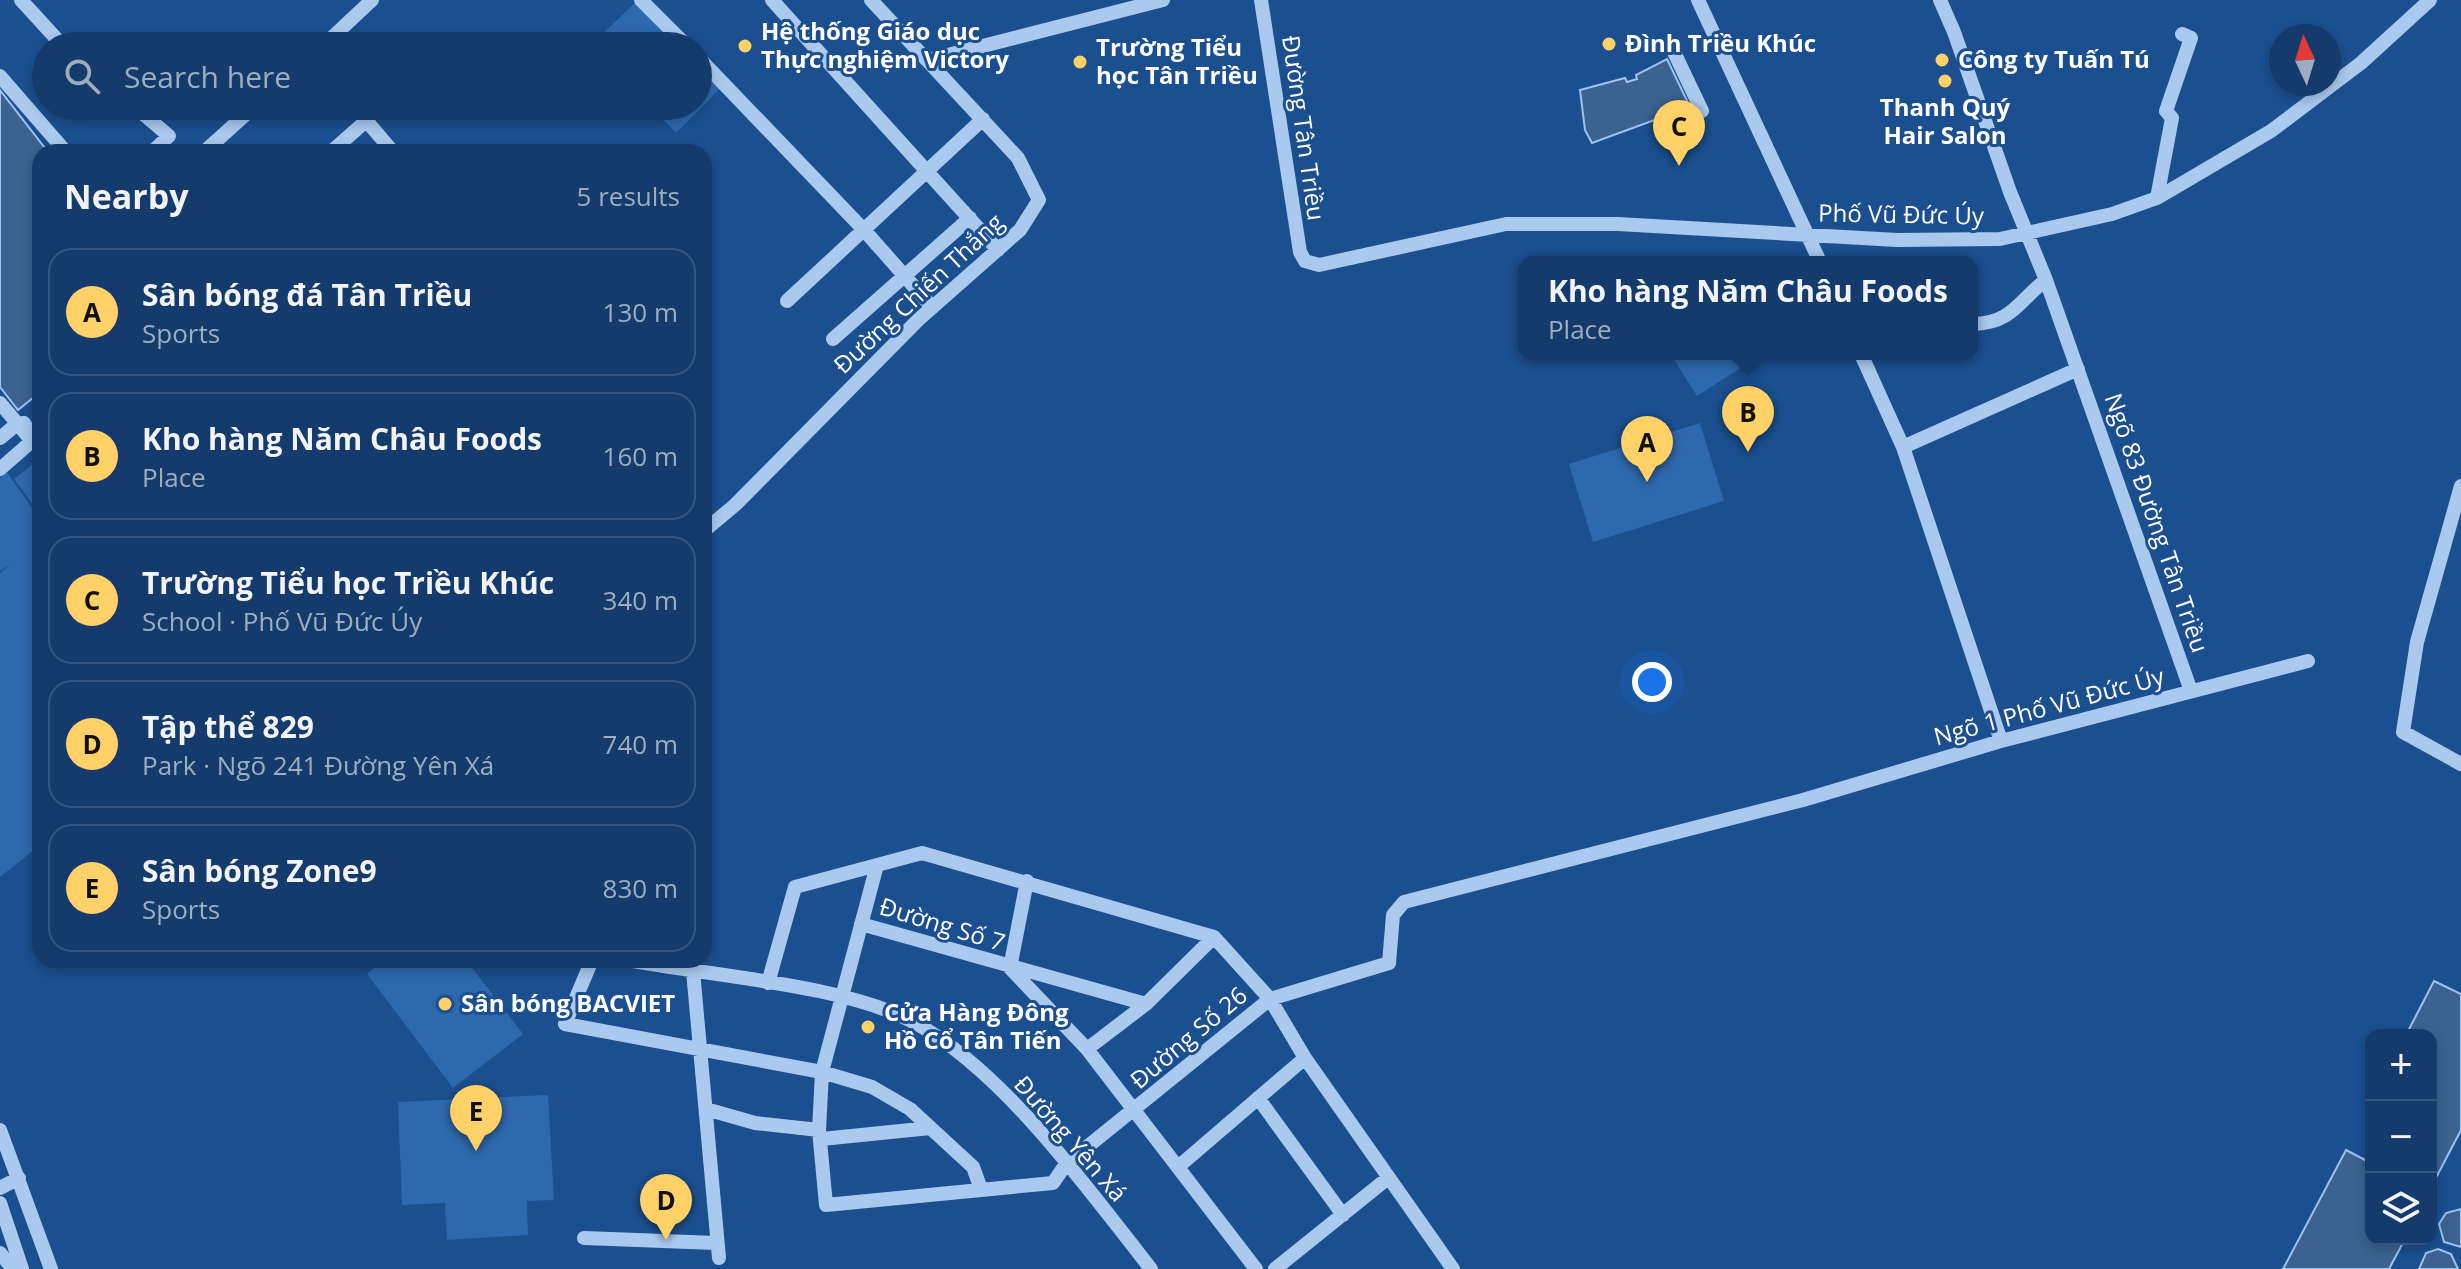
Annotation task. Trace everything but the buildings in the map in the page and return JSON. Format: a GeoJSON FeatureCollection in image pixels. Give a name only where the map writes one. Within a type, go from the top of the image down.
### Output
{"type":"FeatureCollection","features":[{"type":"Feature","properties":{"kind":"street"},"geometry":{"type":"LineString","coordinates":[[21,0],[50,32]]}},
{"type":"Feature","properties":{"kind":"street"},"geometry":{"type":"LineString","coordinates":[[338,32],[372,0]]}},
{"type":"Feature","properties":{"kind":"street"},"geometry":{"type":"LineString","coordinates":[[641,0],[673,32]]}},
{"type":"Feature","properties":{"kind":"street"},"geometry":{"type":"LineString","coordinates":[[772,0],[998,250]]}},
{"type":"Feature","properties":{"kind":"street","name":"Đường Chiến Thắng"},"geometry":{"type":"LineString","coordinates":[[712,524],[735,505],[932,307],[1020,230],[1039,200],[1018,158],[871,0]]}},
{"type":"Feature","properties":{"kind":"street"},"geometry":{"type":"LineString","coordinates":[[928,60],[1163,0]]}},
{"type":"Feature","properties":{"kind":"street","name":"Đường Tân Triều"},"geometry":{"type":"LineString","coordinates":[[1261,0],[1297,241],[1305,261]]}},
{"type":"Feature","properties":{"kind":"street"},"geometry":{"type":"LineString","coordinates":[[1698,0],[1817,256]]}},
{"type":"Feature","properties":{"kind":"street","name":"Ngõ 83 Đường Tân Triều"},"geometry":{"type":"LineString","coordinates":[[1940,0],[2026,234],[2046,280],[2191,691]]}},
{"type":"Feature","properties":{"kind":"street","name":"Phố Vũ Đức Úy"},"geometry":{"type":"LineString","coordinates":[[1305,261],[1319,265],[1337,263],[1475,229],[1548,222],[1897,240],[2000,239],[2026,234],[2112,214],[2157,198],[2221,163],[2324,94],[2430,0]]}},
{"type":"Feature","properties":{"kind":"street"},"geometry":{"type":"LineString","coordinates":[[2157,198],[2172,118],[2166,111],[2191,38],[2182,34]]}},
{"type":"Feature","properties":{"kind":"street"},"geometry":{"type":"LineString","coordinates":[[1673,50],[1702,111]]}},
{"type":"Feature","properties":{"kind":"street"},"geometry":{"type":"LineString","coordinates":[[712,72],[864,230],[932,307]]}},
{"type":"Feature","properties":{"kind":"street"},"geometry":{"type":"LineString","coordinates":[[0,76],[32,113]]}},
{"type":"Feature","properties":{"kind":"street"},"geometry":{"type":"LineString","coordinates":[[787,301],[983,119]]}},
{"type":"Feature","properties":{"kind":"street"},"geometry":{"type":"LineString","coordinates":[[38,120],[59,144]]}},
{"type":"Feature","properties":{"kind":"street"},"geometry":{"type":"LineString","coordinates":[[150,120],[169,136],[160,144]]}},
{"type":"Feature","properties":{"kind":"street"},"geometry":{"type":"LineString","coordinates":[[213,144],[239,120]]}},
{"type":"Feature","properties":{"kind":"street"},"geometry":{"type":"LineString","coordinates":[[340,144],[366,121],[382,144]]}},
{"type":"Feature","properties":{"kind":"street"},"geometry":{"type":"LineString","coordinates":[[833,339],[906,278],[970,218]]}},
{"type":"Feature","properties":{"kind":"street"},"geometry":{"type":"LineString","coordinates":[[1978,324],[2017,311],[2030,292],[2046,280]]}},
{"type":"Feature","properties":{"kind":"street"},"geometry":{"type":"LineString","coordinates":[[1864,360],[1903,447],[2001,741]]}},
{"type":"Feature","properties":{"kind":"street","name":"Ngõ 83 Đường Tân Triều"},"geometry":{"type":"LineString","coordinates":[[1903,447],[2078,369]]}},
{"type":"Feature","properties":{"kind":"street"},"geometry":{"type":"LineString","coordinates":[[0,403],[32,441],[0,469]]}},
{"type":"Feature","properties":{"kind":"street"},"geometry":{"type":"LineString","coordinates":[[0,438],[17,424],[32,422]]}},
{"type":"Feature","properties":{"kind":"street"},"geometry":{"type":"LineString","coordinates":[[2461,486],[2417,642],[2403,732],[2461,764]]}},
{"type":"Feature","properties":{"kind":"street","name":"Ngõ 1 Phố Vũ Đức Úy"},"geometry":{"type":"LineString","coordinates":[[1270,999],[1389,963],[1393,915],[1404,902],[1803,800],[2001,741],[2308,661]]}},
{"type":"Feature","properties":{"kind":"street"},"geometry":{"type":"LineString","coordinates":[[768,983],[795,887],[922,853],[1214,937],[1270,999],[1305,1058],[1453,1269]]}},
{"type":"Feature","properties":{"kind":"street"},"geometry":{"type":"LineString","coordinates":[[589,968],[565,1024],[822,1072],[872,1087],[910,1109],[973,1167],[981,1189],[826,1205],[820,1135],[822,1072],[877,865]]}},
{"type":"Feature","properties":{"kind":"street"},"geometry":{"type":"LineString","coordinates":[[1027,881],[1010,968],[1087,1049],[1256,1269]]}},
{"type":"Feature","properties":{"kind":"street","name":"Đường Số 7"},"geometry":{"type":"LineString","coordinates":[[861,924],[1146,1004]]}},
{"type":"Feature","properties":{"kind":"street"},"geometry":{"type":"LineString","coordinates":[[1087,1049],[1146,1004],[1214,937]]}},
{"type":"Feature","properties":{"kind":"street"},"geometry":{"type":"LineString","coordinates":[[584,1238],[717,1250],[693,968]]}},
{"type":"Feature","properties":{"kind":"street","name":"Đường Yên Xá"},"geometry":{"type":"LineString","coordinates":[[698,968],[840,998],[915,1023],[952,1048],[1027,1117],[1151,1269]]}},
{"type":"Feature","properties":{"kind":"street","name":"Đường Số 26"},"geometry":{"type":"LineString","coordinates":[[981,1189],[1053,1183],[1066,1164],[1270,999]]}},
{"type":"Feature","properties":{"kind":"street"},"geometry":{"type":"LineString","coordinates":[[1178,1167],[1305,1058]]}},
{"type":"Feature","properties":{"kind":"street"},"geometry":{"type":"LineString","coordinates":[[1258,1098],[1343,1215]]}},
{"type":"Feature","properties":{"kind":"street"},"geometry":{"type":"LineString","coordinates":[[706,1109],[755,1123],[820,1135],[930,1128]]}},
{"type":"Feature","properties":{"kind":"street"},"geometry":{"type":"LineString","coordinates":[[0,1130],[51,1269]]}},
{"type":"Feature","properties":{"kind":"street"},"geometry":{"type":"LineString","coordinates":[[0,1188],[19,1178]]}},
{"type":"Feature","properties":{"kind":"street"},"geometry":{"type":"LineString","coordinates":[[1275,1269],[1388,1178]]}},
{"type":"Feature","properties":{"kind":"street"},"geometry":{"type":"LineString","coordinates":[[0,1203],[22,1269]]}},
{"type":"Feature","properties":{"kind":"street"},"geometry":{"type":"LineString","coordinates":[[0,1253],[13,1269]]}},
{"type":"Feature","properties":{"kind":"shaded area"},"geometry":{"type":"Polygon","coordinates":[[[638,0],[670,32],[605,32],[638,0]]]}},
{"type":"Feature","properties":{"kind":"shaded area"},"geometry":{"type":"Polygon","coordinates":[[[1667,59],[1690,107],[1592,143],[1585,130],[1580,90],[1625,78],[1627,82],[1637,79],[1636,75],[1667,59]]]}},
{"type":"Feature","properties":{"kind":"shaded area"},"geometry":{"type":"Polygon","coordinates":[[[712,73],[724,85],[712,97],[712,73]]]}},
{"type":"Feature","properties":{"kind":"shaded area"},"geometry":{"type":"Polygon","coordinates":[[[0,90],[42,144],[32,144],[32,399],[18,410],[0,387],[0,90]]]}},
{"type":"Feature","properties":{"kind":"shaded area"},"geometry":{"type":"Polygon","coordinates":[[[663,120],[689,120],[676,133],[663,120]]]}},
{"type":"Feature","properties":{"kind":"shaded area"},"geometry":{"type":"Polygon","coordinates":[[[1674,360],[1753,360],[1697,396],[1674,360]]]}},
{"type":"Feature","properties":{"kind":"shaded area"},"geometry":{"type":"Polygon","coordinates":[[[1700,423],[1724,501],[1593,542],[1569,464],[1700,423]]]}},
{"type":"Feature","properties":{"kind":"shaded area"},"geometry":{"type":"Polygon","coordinates":[[[32,465],[32,503],[14,479],[32,465]]]}},
{"type":"Feature","properties":{"kind":"shaded area"},"geometry":{"type":"Polygon","coordinates":[[[4,468],[32,508],[32,851],[0,877],[0,573],[11,564],[0,571],[0,471],[4,468]]]}},
{"type":"Feature","properties":{"kind":"shaded area","name":"Sân bóng BACVIET"},"geometry":{"type":"Polygon","coordinates":[[[374,968],[472,968],[523,1034],[453,1088],[367,974],[374,968]]]}},
{"type":"Feature","properties":{"kind":"shaded area"},"geometry":{"type":"Polygon","coordinates":[[[2434,981],[2461,994],[2461,1130],[2437,1176],[2437,1029],[2409,1029],[2434,981]]]}},
{"type":"Feature","properties":{"kind":"shaded area"},"geometry":{"type":"Polygon","coordinates":[[[548,1095],[554,1200],[527,1201],[528,1235],[447,1240],[445,1203],[402,1205],[398,1102],[548,1095]]]}},
{"type":"Feature","properties":{"kind":"shaded area"},"geometry":{"type":"Polygon","coordinates":[[[2346,1150],[2365,1160],[2365,1245],[2402,1245],[2389,1269],[2283,1269],[2346,1150]]]}},
{"type":"Feature","properties":{"kind":"shaded area"},"geometry":{"type":"Polygon","coordinates":[[[2461,1209],[2461,1247],[2444,1242],[2439,1224],[2446,1213],[2461,1209]]]}},
{"type":"Feature","properties":{"kind":"shaded area"},"geometry":{"type":"Polygon","coordinates":[[[2438,1249],[2451,1254],[2458,1269],[2419,1269],[2426,1253],[2438,1249]]]}},
{"type":"Feature","properties":{"kind":"place","name":"Đình Triều Khúc"},"geometry":{"type":"Point","coordinates":[1609,44]}},
{"type":"Feature","properties":{"kind":"place","name":"Hệ thống Giáo dục Thực nghiệm Victory"},"geometry":{"type":"Point","coordinates":[745,46]}},
{"type":"Feature","properties":{"kind":"place","name":"Công ty Tuấn Tú"},"geometry":{"type":"Point","coordinates":[1942,60]}},
{"type":"Feature","properties":{"kind":"place","name":"Trường Tiểu học Tân Triều"},"geometry":{"type":"Point","coordinates":[1080,62]}},
{"type":"Feature","properties":{"kind":"place","name":"Thanh Quý Hair Salon"},"geometry":{"type":"Point","coordinates":[1945,81]}},
{"type":"Feature","properties":{"kind":"place","name":"Trường Tiểu học Triều Khúc"},"geometry":{"type":"Point","coordinates":[1679,166]}},
{"type":"Feature","properties":{"kind":"place","name":"Kho hàng Năm Châu Foods"},"geometry":{"type":"Point","coordinates":[1748,452]}},
{"type":"Feature","properties":{"kind":"place","name":"Sân bóng đá Tân Triều"},"geometry":{"type":"Point","coordinates":[1647,482]}},
{"type":"Feature","properties":{"kind":"place","name":"Sân bóng BACVIET"},"geometry":{"type":"Point","coordinates":[445,1004]}},
{"type":"Feature","properties":{"kind":"place","name":"Cửa Hàng Đông Hồ Cổ Tân Tiến"},"geometry":{"type":"Point","coordinates":[868,1027]}},
{"type":"Feature","properties":{"kind":"place","name":"Sân bóng Zone9"},"geometry":{"type":"Point","coordinates":[476,1151]}},
{"type":"Feature","properties":{"kind":"place","name":"Tập thể 829"},"geometry":{"type":"Point","coordinates":[666,1240]}}]}
